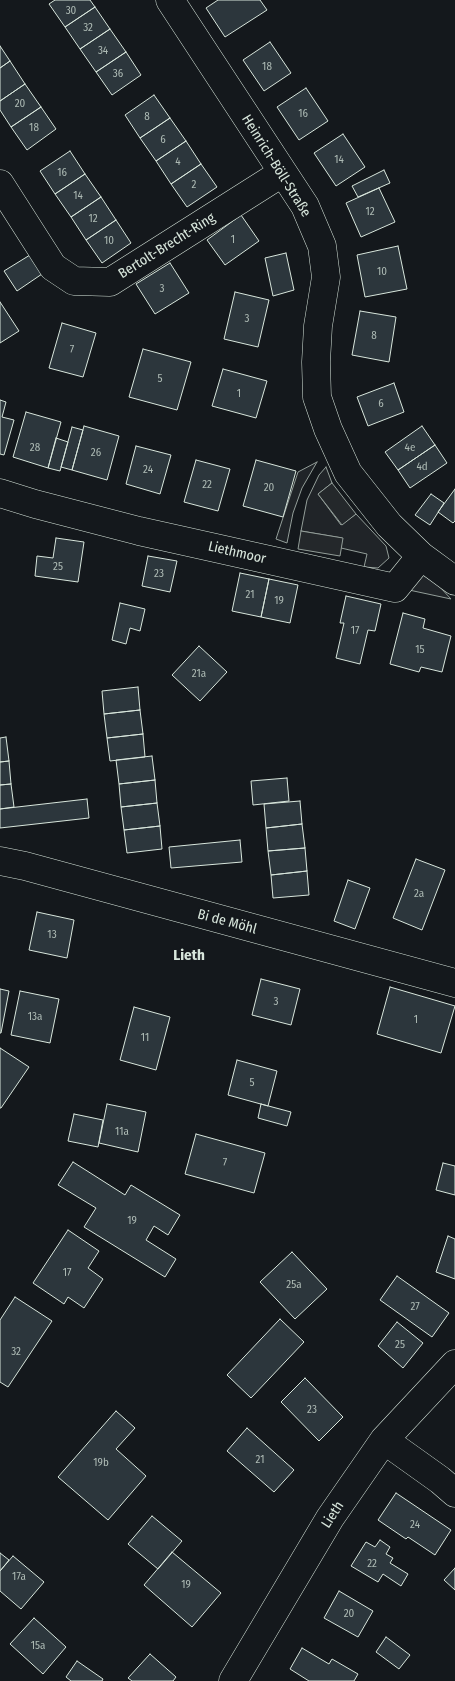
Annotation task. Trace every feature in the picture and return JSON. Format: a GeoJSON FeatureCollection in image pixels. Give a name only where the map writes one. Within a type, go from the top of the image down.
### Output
{"type":"FeatureCollection","features":[{"type":"Feature","properties":{"kind":"street","name":"Heinrich-Böll-Straße"},"geometry":{"type":"LineString","coordinates":[[170,0],[305,206],[322,246],[326,277],[318,326],[317,397],[328,429],[348,473],[389,526],[421,556]]}},
{"type":"Feature","properties":{"kind":"street","name":"Bertolt-Brecht-Ring"},"geometry":{"type":"LineString","coordinates":[[0,184],[53,267],[74,281],[110,282],[282,173]]}},
{"type":"Feature","properties":{"kind":"street","name":"Liethmoor"},"geometry":{"type":"LineString","coordinates":[[0,493],[139,531],[395,588],[421,556]]}},
{"type":"Feature","properties":{"kind":"street"},"geometry":{"type":"LineString","coordinates":[[421,556],[455,581]]}},
{"type":"Feature","properties":{"kind":"street","name":"Bi de Möhl"},"geometry":{"type":"LineString","coordinates":[[0,860],[455,982]]}},
{"type":"Feature","properties":{"kind":"street","name":"Lieth"},"geometry":{"type":"LineString","coordinates":[[232,1681],[330,1518],[384,1440],[455,1364]]}},
{"type":"Feature","properties":{"kind":"street"},"geometry":{"type":"LineString","coordinates":[[384,1440],[455,1493]]}},
{"type":"Feature","properties":{"kind":"shaded area"},"geometry":{"type":"Polygon","coordinates":[[[317,462],[302,488],[293,513],[287,543],[276,539],[298,472],[317,462]]]}},
{"type":"Feature","properties":{"kind":"shaded area"},"geometry":{"type":"Polygon","coordinates":[[[326,467],[332,483],[318,494],[341,525],[356,514],[386,546],[389,558],[378,568],[364,567],[367,554],[341,548],[342,538],[301,531],[307,500],[319,475],[326,467]]]}},
{"type":"Feature","properties":{"kind":"shaded area"},"geometry":{"type":"Polygon","coordinates":[[[332,483],[356,514],[342,525],[318,494],[332,483]]]}},
{"type":"Feature","properties":{"kind":"shaded area"},"geometry":{"type":"Polygon","coordinates":[[[301,531],[343,538],[340,556],[298,549],[301,531]]]}},
{"type":"Feature","properties":{"kind":"shaded area"},"geometry":{"type":"Polygon","coordinates":[[[423,575],[439,586],[451,599],[409,590],[423,575]]]}},
{"type":"Feature","properties":{"kind":"building"},"geometry":{"type":"Polygon","coordinates":[[[55,0],[90,0],[95,7],[65,27],[49,4],[55,0]]]}},
{"type":"Feature","properties":{"kind":"building"},"geometry":{"type":"Polygon","coordinates":[[[218,0],[260,0],[267,10],[225,37],[206,8],[218,0]]]}},
{"type":"Feature","properties":{"kind":"building"},"geometry":{"type":"Polygon","coordinates":[[[95,7],[110,29],[80,49],[65,27],[95,7]]]}},
{"type":"Feature","properties":{"kind":"building"},"geometry":{"type":"Polygon","coordinates":[[[110,29],[126,52],[96,72],[80,49],[110,29]]]}},
{"type":"Feature","properties":{"kind":"building"},"geometry":{"type":"Polygon","coordinates":[[[270,42],[291,73],[264,91],[243,60],[270,42]]]}},
{"type":"Feature","properties":{"kind":"building"},"geometry":{"type":"Polygon","coordinates":[[[0,46],[10,61],[0,68],[0,46]]]}},
{"type":"Feature","properties":{"kind":"building"},"geometry":{"type":"Polygon","coordinates":[[[126,52],[141,75],[112,95],[96,72],[126,52]]]}},
{"type":"Feature","properties":{"kind":"building"},"geometry":{"type":"Polygon","coordinates":[[[10,61],[25,84],[0,101],[0,68],[10,61]]]}},
{"type":"Feature","properties":{"kind":"building"},"geometry":{"type":"Polygon","coordinates":[[[25,84],[41,107],[11,127],[0,110],[0,101],[25,84]]]}},
{"type":"Feature","properties":{"kind":"building"},"geometry":{"type":"Polygon","coordinates":[[[306,88],[328,121],[299,140],[277,107],[306,88]]]}},
{"type":"Feature","properties":{"kind":"building"},"geometry":{"type":"Polygon","coordinates":[[[154,95],[170,118],[140,138],[125,115],[154,95]]]}},
{"type":"Feature","properties":{"kind":"building"},"geometry":{"type":"Polygon","coordinates":[[[41,107],[56,129],[27,150],[11,127],[41,107]]]}},
{"type":"Feature","properties":{"kind":"building"},"geometry":{"type":"Polygon","coordinates":[[[170,118],[186,141],[156,161],[140,138],[170,118]]]}},
{"type":"Feature","properties":{"kind":"building"},"geometry":{"type":"Polygon","coordinates":[[[343,134],[365,167],[336,186],[314,153],[343,134]]]}},
{"type":"Feature","properties":{"kind":"building"},"geometry":{"type":"Polygon","coordinates":[[[186,141],[201,164],[171,184],[156,161],[186,141]]]}},
{"type":"Feature","properties":{"kind":"building"},"geometry":{"type":"Polygon","coordinates":[[[70,151],[85,174],[55,194],[40,171],[70,151]]]}},
{"type":"Feature","properties":{"kind":"building"},"geometry":{"type":"Polygon","coordinates":[[[201,164],[217,187],[187,207],[171,184],[201,164]]]}},
{"type":"Feature","properties":{"kind":"building"},"geometry":{"type":"Polygon","coordinates":[[[384,170],[390,183],[358,197],[352,186],[384,170]]]}},
{"type":"Feature","properties":{"kind":"building"},"geometry":{"type":"Polygon","coordinates":[[[85,174],[101,197],[71,217],[55,194],[85,174]]]}},
{"type":"Feature","properties":{"kind":"building"},"geometry":{"type":"Polygon","coordinates":[[[379,188],[395,222],[361,237],[346,203],[379,188]]]}},
{"type":"Feature","properties":{"kind":"building"},"geometry":{"type":"Polygon","coordinates":[[[101,197],[116,220],[86,240],[71,217],[101,197]]]}},
{"type":"Feature","properties":{"kind":"building"},"geometry":{"type":"Polygon","coordinates":[[[241,215],[259,241],[225,265],[207,240],[241,215]]]}},
{"type":"Feature","properties":{"kind":"building"},"geometry":{"type":"Polygon","coordinates":[[[116,220],[131,243],[102,263],[86,240],[116,220]]]}},
{"type":"Feature","properties":{"kind":"building"},"geometry":{"type":"Polygon","coordinates":[[[398,246],[407,289],[365,297],[357,255],[398,246]]]}},
{"type":"Feature","properties":{"kind":"building"},"geometry":{"type":"Polygon","coordinates":[[[286,253],[294,290],[273,296],[265,258],[286,253]]]}},
{"type":"Feature","properties":{"kind":"building"},"geometry":{"type":"Polygon","coordinates":[[[30,255],[42,274],[17,291],[4,271],[30,255]]]}},
{"type":"Feature","properties":{"kind":"building"},"geometry":{"type":"Polygon","coordinates":[[[170,263],[189,293],[155,314],[136,284],[170,263]]]}},
{"type":"Feature","properties":{"kind":"building"},"geometry":{"type":"Polygon","coordinates":[[[235,292],[269,300],[258,347],[224,339],[235,292]]]}},
{"type":"Feature","properties":{"kind":"building"},"geometry":{"type":"Polygon","coordinates":[[[0,302],[19,331],[0,343],[0,302]]]}},
{"type":"Feature","properties":{"kind":"building"},"geometry":{"type":"Polygon","coordinates":[[[360,311],[396,317],[389,362],[352,355],[360,311]]]}},
{"type":"Feature","properties":{"kind":"building"},"geometry":{"type":"Polygon","coordinates":[[[62,323],[96,333],[83,377],[49,368],[62,323]]]}},
{"type":"Feature","properties":{"kind":"building"},"geometry":{"type":"Polygon","coordinates":[[[143,349],[191,362],[177,410],[129,397],[143,349]]]}},
{"type":"Feature","properties":{"kind":"building"},"geometry":{"type":"Polygon","coordinates":[[[223,369],[267,381],[256,418],[212,406],[223,369]]]}},
{"type":"Feature","properties":{"kind":"building"},"geometry":{"type":"Polygon","coordinates":[[[394,383],[404,412],[368,426],[357,397],[394,383]]]}},
{"type":"Feature","properties":{"kind":"building"},"geometry":{"type":"Polygon","coordinates":[[[0,400],[6,402],[2,417],[14,420],[4,455],[0,454],[0,400]]]}},
{"type":"Feature","properties":{"kind":"building"},"geometry":{"type":"Polygon","coordinates":[[[26,412],[61,422],[48,468],[13,457],[26,412]]]}},
{"type":"Feature","properties":{"kind":"building"},"geometry":{"type":"Polygon","coordinates":[[[84,426],[119,436],[107,480],[72,470],[84,426]]]}},
{"type":"Feature","properties":{"kind":"building"},"geometry":{"type":"Polygon","coordinates":[[[422,426],[435,445],[398,470],[385,452],[422,426]]]}},
{"type":"Feature","properties":{"kind":"building"},"geometry":{"type":"Polygon","coordinates":[[[72,427],[83,430],[72,470],[61,467],[72,427]]]}},
{"type":"Feature","properties":{"kind":"building"},"geometry":{"type":"Polygon","coordinates":[[[56,438],[68,442],[60,471],[48,468],[56,438]]]}},
{"type":"Feature","properties":{"kind":"building"},"geometry":{"type":"Polygon","coordinates":[[[435,445],[447,463],[410,488],[398,470],[435,445]]]}},
{"type":"Feature","properties":{"kind":"building"},"geometry":{"type":"Polygon","coordinates":[[[136,446],[171,455],[160,494],[126,484],[136,446]]]}},
{"type":"Feature","properties":{"kind":"building"},"geometry":{"type":"Polygon","coordinates":[[[196,460],[230,469],[218,511],[184,502],[196,460]]]}},
{"type":"Feature","properties":{"kind":"building"},"geometry":{"type":"Polygon","coordinates":[[[256,460],[296,471],[283,517],[243,506],[256,460]]]}},
{"type":"Feature","properties":{"kind":"building"},"geometry":{"type":"Polygon","coordinates":[[[455,489],[455,521],[453,523],[438,512],[455,489]]]}},
{"type":"Feature","properties":{"kind":"building"},"geometry":{"type":"Polygon","coordinates":[[[431,494],[444,503],[430,525],[415,515],[431,494]]]}},
{"type":"Feature","properties":{"kind":"building"},"geometry":{"type":"Polygon","coordinates":[[[56,538],[84,542],[78,582],[35,576],[37,556],[53,558],[56,538]]]}},
{"type":"Feature","properties":{"kind":"building"},"geometry":{"type":"Polygon","coordinates":[[[148,556],[177,561],[170,592],[142,586],[148,556]]]}},
{"type":"Feature","properties":{"kind":"building"},"geometry":{"type":"Polygon","coordinates":[[[240,573],[269,579],[261,617],[232,611],[240,573]]]}},
{"type":"Feature","properties":{"kind":"building"},"geometry":{"type":"Polygon","coordinates":[[[269,579],[298,585],[290,623],[261,617],[269,579]]]}},
{"type":"Feature","properties":{"kind":"building"},"geometry":{"type":"Polygon","coordinates":[[[346,596],[381,604],[375,631],[368,630],[360,664],[336,658],[344,623],[340,623],[346,596]]]}},
{"type":"Feature","properties":{"kind":"building"},"geometry":{"type":"Polygon","coordinates":[[[120,603],[145,609],[140,631],[130,628],[126,644],[112,640],[120,603]]]}},
{"type":"Feature","properties":{"kind":"building"},"geometry":{"type":"Polygon","coordinates":[[[403,613],[425,619],[423,628],[451,636],[442,672],[421,667],[419,672],[390,664],[403,613]]]}},
{"type":"Feature","properties":{"kind":"building"},"geometry":{"type":"Polygon","coordinates":[[[199,646],[227,672],[200,701],[172,675],[199,646]]]}},
{"type":"Feature","properties":{"kind":"building"},"geometry":{"type":"Polygon","coordinates":[[[138,687],[140,710],[104,714],[102,691],[138,687]]]}},
{"type":"Feature","properties":{"kind":"building"},"geometry":{"type":"Polygon","coordinates":[[[140,710],[143,734],[107,738],[104,714],[140,710]]]}},
{"type":"Feature","properties":{"kind":"building"},"geometry":{"type":"Polygon","coordinates":[[[143,734],[145,757],[110,761],[107,738],[143,734]]]}},
{"type":"Feature","properties":{"kind":"building"},"geometry":{"type":"Polygon","coordinates":[[[6,737],[9,761],[0,762],[0,738],[6,737]]]}},
{"type":"Feature","properties":{"kind":"building"},"geometry":{"type":"Polygon","coordinates":[[[152,756],[155,780],[119,784],[116,760],[152,756]]]}},
{"type":"Feature","properties":{"kind":"building"},"geometry":{"type":"Polygon","coordinates":[[[9,761],[11,784],[0,785],[0,762],[9,761]]]}},
{"type":"Feature","properties":{"kind":"building"},"geometry":{"type":"Polygon","coordinates":[[[287,778],[289,801],[253,805],[251,781],[287,778]]]}},
{"type":"Feature","properties":{"kind":"building"},"geometry":{"type":"Polygon","coordinates":[[[155,780],[157,803],[121,807],[119,784],[155,780]]]}},
{"type":"Feature","properties":{"kind":"building"},"geometry":{"type":"Polygon","coordinates":[[[11,784],[14,807],[0,809],[0,785],[11,784]]]}},
{"type":"Feature","properties":{"kind":"building"},"geometry":{"type":"Polygon","coordinates":[[[87,799],[89,818],[0,828],[0,809],[87,799]]]}},
{"type":"Feature","properties":{"kind":"building"},"geometry":{"type":"Polygon","coordinates":[[[300,801],[302,824],[266,828],[264,804],[300,801]]]}},
{"type":"Feature","properties":{"kind":"building"},"geometry":{"type":"Polygon","coordinates":[[[157,803],[160,826],[124,830],[121,807],[157,803]]]}},
{"type":"Feature","properties":{"kind":"building"},"geometry":{"type":"Polygon","coordinates":[[[302,824],[305,848],[268,851],[266,828],[302,824]]]}},
{"type":"Feature","properties":{"kind":"building"},"geometry":{"type":"Polygon","coordinates":[[[160,826],[162,849],[127,853],[124,830],[160,826]]]}},
{"type":"Feature","properties":{"kind":"building"},"geometry":{"type":"Polygon","coordinates":[[[240,840],[242,862],[171,868],[169,847],[240,840]]]}},
{"type":"Feature","properties":{"kind":"building"},"geometry":{"type":"Polygon","coordinates":[[[305,848],[307,871],[271,875],[268,851],[305,848]]]}},
{"type":"Feature","properties":{"kind":"building"},"geometry":{"type":"Polygon","coordinates":[[[416,859],[445,870],[422,930],[393,918],[416,859]]]}},
{"type":"Feature","properties":{"kind":"building"},"geometry":{"type":"Polygon","coordinates":[[[307,871],[309,895],[273,898],[271,875],[307,871]]]}},
{"type":"Feature","properties":{"kind":"building"},"geometry":{"type":"Polygon","coordinates":[[[348,880],[370,888],[355,929],[334,921],[348,880]]]}},
{"type":"Feature","properties":{"kind":"building"},"geometry":{"type":"Polygon","coordinates":[[[37,912],[74,920],[67,958],[29,950],[37,912]]]}},
{"type":"Feature","properties":{"kind":"building"},"geometry":{"type":"Polygon","coordinates":[[[261,979],[300,989],[291,1025],[252,1015],[261,979]]]}},
{"type":"Feature","properties":{"kind":"building"},"geometry":{"type":"Polygon","coordinates":[[[390,987],[455,1006],[441,1053],[377,1034],[390,987]]]}},
{"type":"Feature","properties":{"kind":"building"},"geometry":{"type":"Polygon","coordinates":[[[0,989],[9,991],[1,1033],[0,1033],[0,989]]]}},
{"type":"Feature","properties":{"kind":"building"},"geometry":{"type":"Polygon","coordinates":[[[20,991],[59,999],[50,1043],[11,1035],[20,991]]]}},
{"type":"Feature","properties":{"kind":"building"},"geometry":{"type":"Polygon","coordinates":[[[134,1007],[170,1017],[156,1070],[120,1060],[134,1007]]]}},
{"type":"Feature","properties":{"kind":"building"},"geometry":{"type":"Polygon","coordinates":[[[0,1048],[29,1067],[1,1108],[0,1108],[0,1048]]]}},
{"type":"Feature","properties":{"kind":"building"},"geometry":{"type":"Polygon","coordinates":[[[237,1060],[277,1071],[268,1106],[228,1095],[237,1060]]]}},
{"type":"Feature","properties":{"kind":"building"},"geometry":{"type":"Polygon","coordinates":[[[107,1104],[146,1112],[138,1152],[99,1143],[107,1104]]]}},
{"type":"Feature","properties":{"kind":"building"},"geometry":{"type":"Polygon","coordinates":[[[261,1104],[291,1112],[287,1126],[258,1118],[261,1104]]]}},
{"type":"Feature","properties":{"kind":"building"},"geometry":{"type":"Polygon","coordinates":[[[74,1114],[103,1120],[98,1147],[68,1141],[74,1114]]]}},
{"type":"Feature","properties":{"kind":"building"},"geometry":{"type":"Polygon","coordinates":[[[196,1134],[265,1153],[254,1193],[185,1174],[196,1134]]]}},
{"type":"Feature","properties":{"kind":"building"},"geometry":{"type":"Polygon","coordinates":[[[73,1162],[125,1195],[131,1185],[180,1215],[168,1235],[154,1226],[146,1240],[176,1259],[165,1277],[84,1227],[96,1208],[58,1185],[73,1162]]]}},
{"type":"Feature","properties":{"kind":"building"},"geometry":{"type":"Polygon","coordinates":[[[443,1163],[455,1166],[455,1195],[436,1190],[443,1163]]]}},
{"type":"Feature","properties":{"kind":"building"},"geometry":{"type":"Polygon","coordinates":[[[68,1230],[99,1251],[88,1268],[103,1279],[84,1308],[68,1297],[64,1304],[33,1283],[68,1230]]]}},
{"type":"Feature","properties":{"kind":"building"},"geometry":{"type":"Polygon","coordinates":[[[448,1236],[455,1239],[455,1279],[436,1272],[448,1236]]]}},
{"type":"Feature","properties":{"kind":"building"},"geometry":{"type":"Polygon","coordinates":[[[292,1252],[327,1289],[295,1319],[260,1282],[292,1252]]]}},
{"type":"Feature","properties":{"kind":"building"},"geometry":{"type":"Polygon","coordinates":[[[397,1276],[449,1313],[432,1337],[380,1300],[397,1276]]]}},
{"type":"Feature","properties":{"kind":"building"},"geometry":{"type":"Polygon","coordinates":[[[15,1297],[52,1321],[8,1387],[0,1382],[0,1320],[15,1297]]]}},
{"type":"Feature","properties":{"kind":"building"},"geometry":{"type":"Polygon","coordinates":[[[280,1319],[304,1342],[251,1398],[227,1375],[280,1319]]]}},
{"type":"Feature","properties":{"kind":"building"},"geometry":{"type":"Polygon","coordinates":[[[397,1322],[423,1343],[403,1368],[378,1346],[397,1322]]]}},
{"type":"Feature","properties":{"kind":"building"},"geometry":{"type":"Polygon","coordinates":[[[305,1378],[343,1417],[319,1441],[281,1402],[305,1378]]]}},
{"type":"Feature","properties":{"kind":"building"},"geometry":{"type":"Polygon","coordinates":[[[116,1411],[135,1428],[116,1449],[146,1476],[108,1520],[58,1477],[116,1411]]]}},
{"type":"Feature","properties":{"kind":"building"},"geometry":{"type":"Polygon","coordinates":[[[247,1428],[294,1470],[274,1492],[227,1451],[247,1428]]]}},
{"type":"Feature","properties":{"kind":"building"},"geometry":{"type":"Polygon","coordinates":[[[396,1493],[451,1530],[435,1555],[408,1537],[406,1539],[378,1520],[396,1493]]]}},
{"type":"Feature","properties":{"kind":"building"},"geometry":{"type":"Polygon","coordinates":[[[152,1516],[182,1541],[158,1569],[128,1544],[152,1516]]]}},
{"type":"Feature","properties":{"kind":"building"},"geometry":{"type":"Polygon","coordinates":[[[380,1540],[390,1547],[386,1554],[393,1558],[390,1563],[408,1574],[401,1586],[383,1574],[378,1582],[351,1566],[366,1542],[375,1547],[380,1540]]]}},
{"type":"Feature","properties":{"kind":"building"},"geometry":{"type":"Polygon","coordinates":[[[172,1552],[221,1593],[192,1627],[144,1585],[172,1552]]]}},
{"type":"Feature","properties":{"kind":"building"},"geometry":{"type":"Polygon","coordinates":[[[0,1553],[9,1560],[0,1571],[0,1553]]]}},
{"type":"Feature","properties":{"kind":"building"},"geometry":{"type":"Polygon","coordinates":[[[13,1556],[44,1582],[21,1609],[0,1591],[0,1571],[13,1556]]]}},
{"type":"Feature","properties":{"kind":"building"},"geometry":{"type":"Polygon","coordinates":[[[455,1568],[455,1590],[444,1580],[455,1568]]]}},
{"type":"Feature","properties":{"kind":"building"},"geometry":{"type":"Polygon","coordinates":[[[339,1591],[373,1611],[358,1637],[324,1618],[339,1591]]]}},
{"type":"Feature","properties":{"kind":"building"},"geometry":{"type":"Polygon","coordinates":[[[34,1618],[66,1647],[43,1674],[10,1644],[34,1618]]]}},
{"type":"Feature","properties":{"kind":"building"},"geometry":{"type":"Polygon","coordinates":[[[386,1637],[410,1655],[399,1669],[376,1652],[386,1637]]]}},
{"type":"Feature","properties":{"kind":"building"},"geometry":{"type":"Polygon","coordinates":[[[302,1648],[329,1664],[332,1659],[358,1674],[354,1681],[309,1681],[290,1669],[302,1648]]]}},
{"type":"Feature","properties":{"kind":"building"},"geometry":{"type":"Polygon","coordinates":[[[150,1654],[176,1677],[173,1681],[132,1681],[128,1678],[150,1654]]]}},
{"type":"Feature","properties":{"kind":"building"},"geometry":{"type":"Polygon","coordinates":[[[77,1661],[103,1679],[102,1681],[71,1681],[66,1677],[77,1661]]]}},
{"type":"Feature","properties":{"kind":"district","name":"Lieth"},"geometry":{"type":"Point","coordinates":[189,956]}}]}
